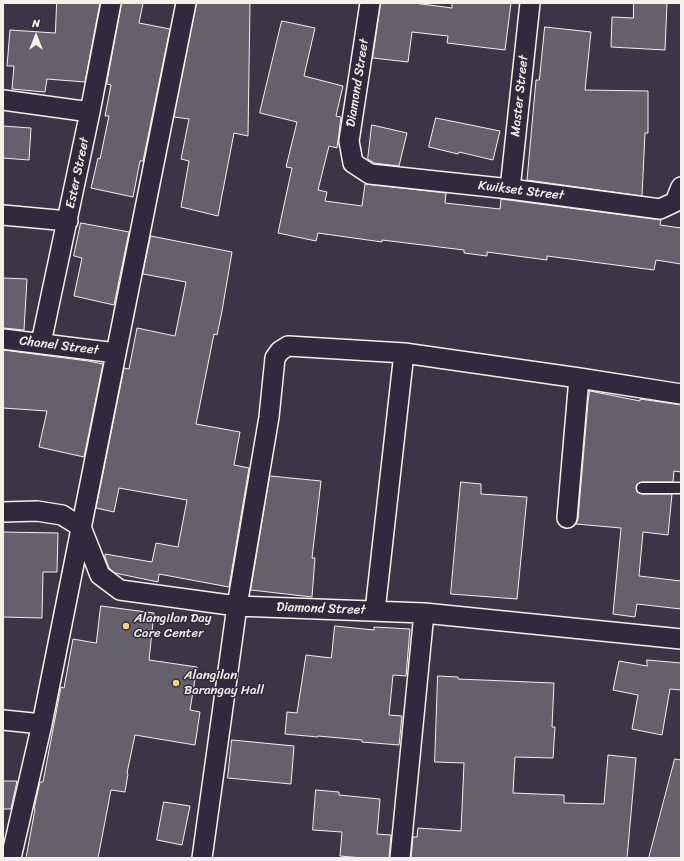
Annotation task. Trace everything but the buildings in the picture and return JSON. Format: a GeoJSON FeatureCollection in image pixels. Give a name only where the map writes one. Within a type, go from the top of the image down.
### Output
{"type":"FeatureCollection","features":[{"type":"Feature","properties":{"kind":"street","name":"Ester Street"},"geometry":{"type":"LineString","coordinates":[[41,343],[68,221],[111,3]]}},
{"type":"Feature","properties":{"kind":"street"},"geometry":{"type":"LineString","coordinates":[[11,858],[42,724],[186,3]]}},
{"type":"Feature","properties":{"kind":"street","name":"Diamond Street"},"geometry":{"type":"LineString","coordinates":[[352,163],[349,141],[370,3]]}},
{"type":"Feature","properties":{"kind":"street","name":"Master Street"},"geometry":{"type":"LineString","coordinates":[[510,189],[530,3]]}},
{"type":"Feature","properties":{"kind":"street"},"geometry":{"type":"LineString","coordinates":[[3,100],[90,112]]}},
{"type":"Feature","properties":{"kind":"street","name":"Kwikset Street"},"geometry":{"type":"LineString","coordinates":[[352,163],[370,174],[510,189],[660,209],[675,202],[681,187]]}},
{"type":"Feature","properties":{"kind":"street"},"geometry":{"type":"LineString","coordinates":[[3,215],[68,221]]}},
{"type":"Feature","properties":{"kind":"street","name":"Chanel Street"},"geometry":{"type":"LineString","coordinates":[[3,339],[116,353]]}},
{"type":"Feature","properties":{"kind":"street"},"geometry":{"type":"LineString","coordinates":[[202,858],[237,606],[269,417],[275,358],[280,351],[288,346],[404,353],[681,394]]}},
{"type":"Feature","properties":{"kind":"street"},"geometry":{"type":"LineString","coordinates":[[375,611],[404,353]]}},
{"type":"Feature","properties":{"kind":"street"},"geometry":{"type":"LineString","coordinates":[[568,518],[579,378]]}},
{"type":"Feature","properties":{"kind":"street"},"geometry":{"type":"LineString","coordinates":[[3,512],[37,511],[62,515],[81,527]]}},
{"type":"Feature","properties":{"kind":"street","name":"Diamond Street"},"geometry":{"type":"LineString","coordinates":[[81,527],[100,575],[120,590],[237,606],[424,613],[681,639]]}},
{"type":"Feature","properties":{"kind":"street"},"geometry":{"type":"LineString","coordinates":[[400,858],[424,613]]}},
{"type":"Feature","properties":{"kind":"street"},"geometry":{"type":"LineString","coordinates":[[3,720],[42,724]]}},
{"type":"Feature","properties":{"kind":"lane"},"geometry":{"type":"LineString","coordinates":[[642,488],[681,488]]}},
{"type":"Feature","properties":{"kind":"place","name":"Alangilan Day Care Center"},"geometry":{"type":"Point","coordinates":[126,626]}},
{"type":"Feature","properties":{"kind":"place","name":"Alangilan Barangay Hall"},"geometry":{"type":"Point","coordinates":[176,683]}}]}
